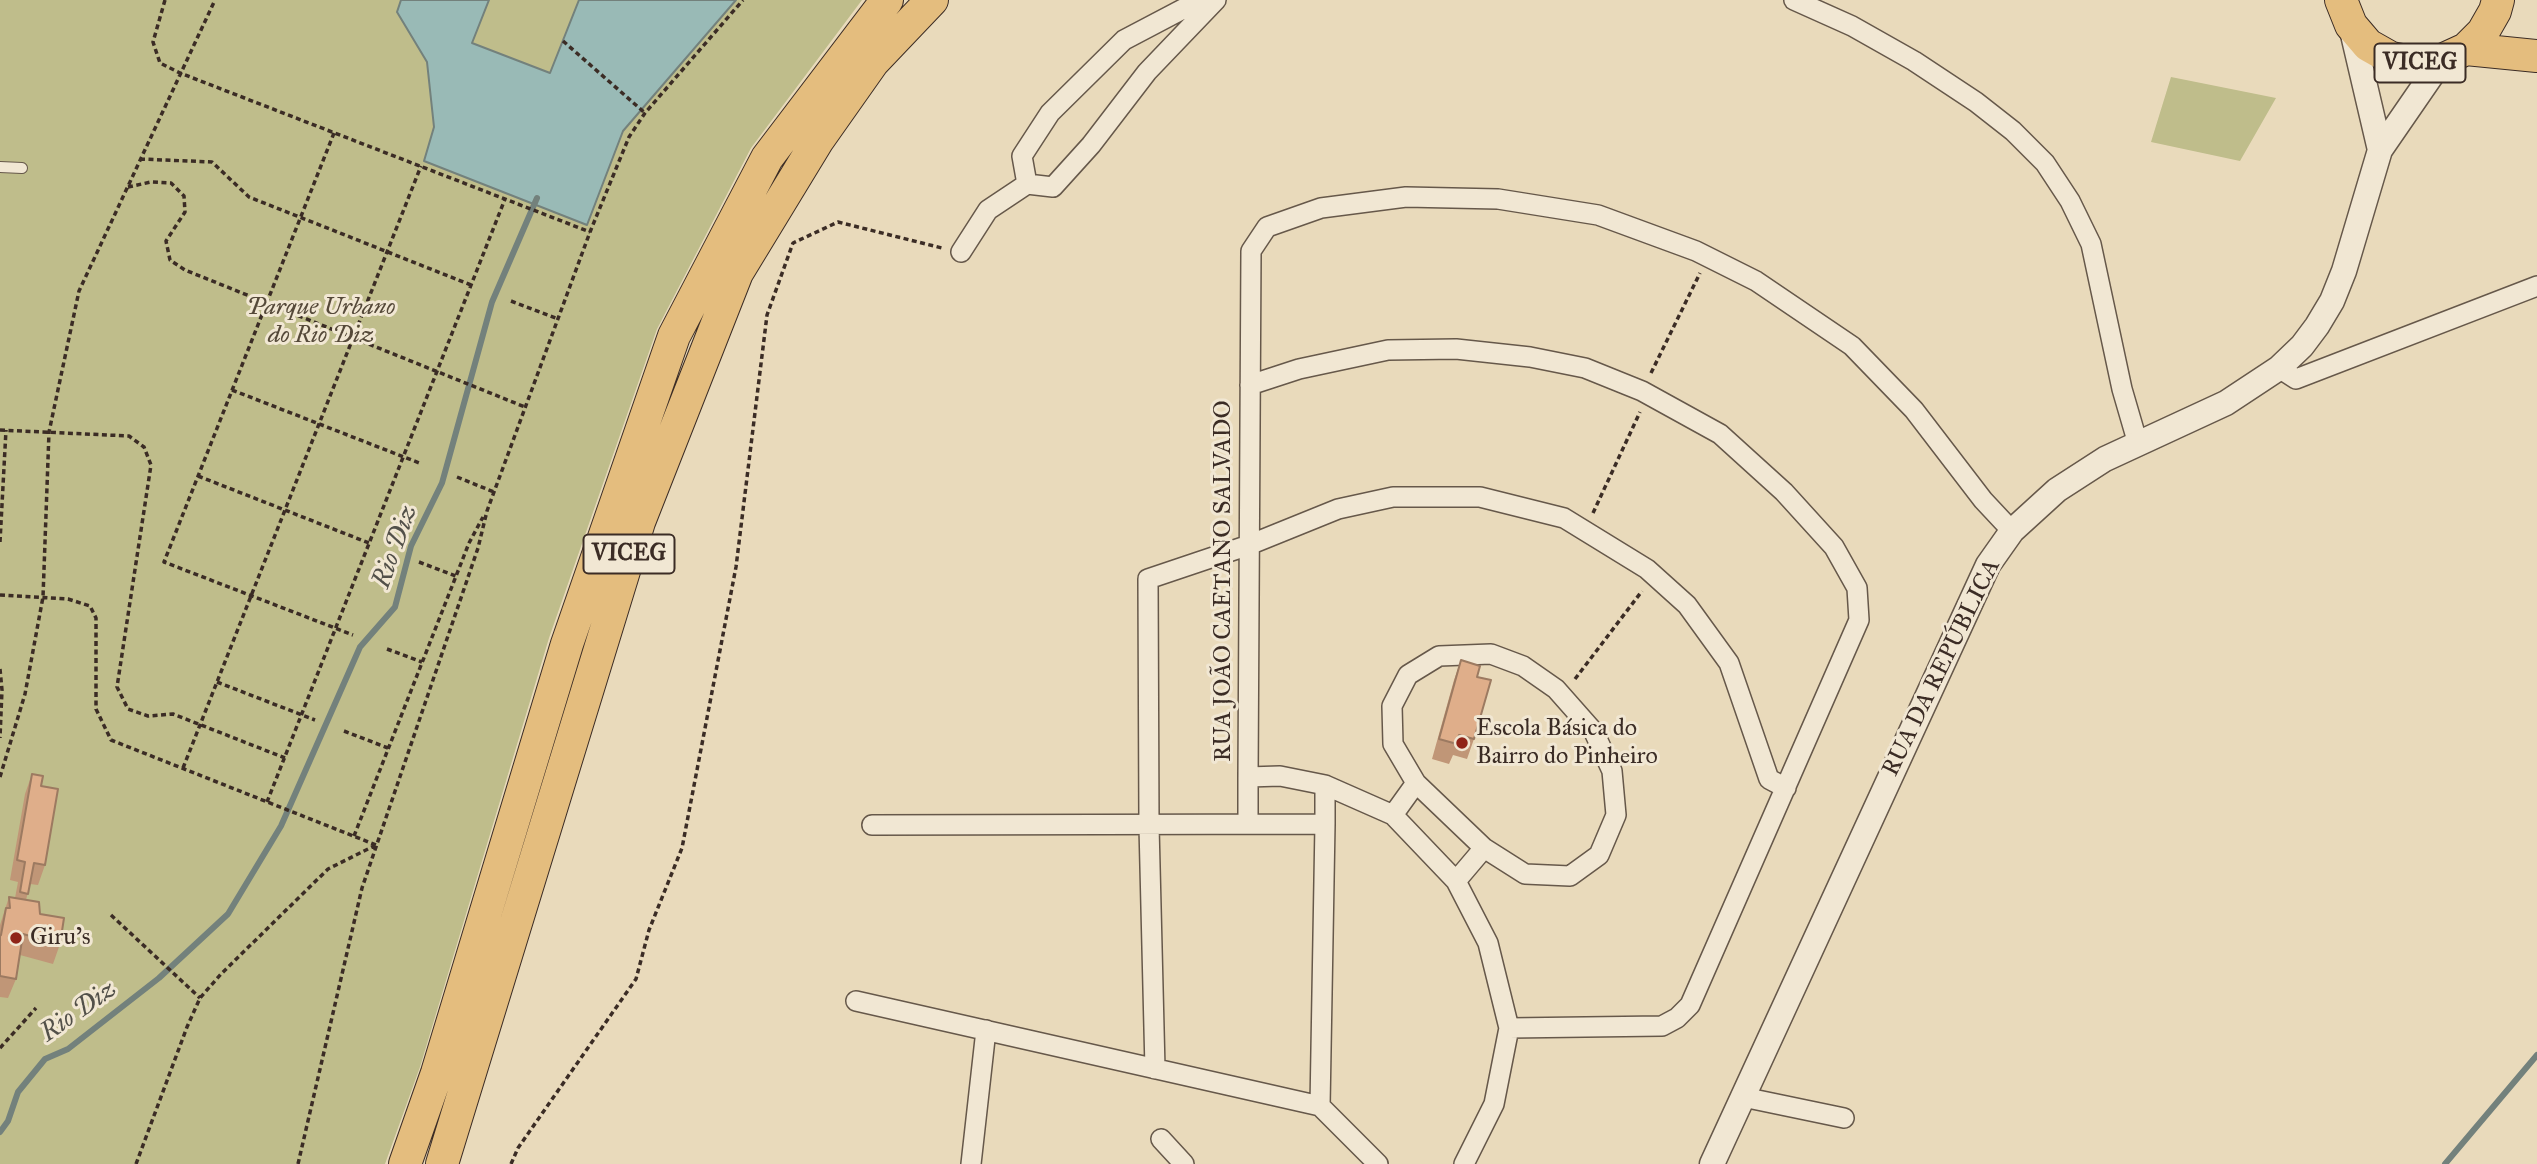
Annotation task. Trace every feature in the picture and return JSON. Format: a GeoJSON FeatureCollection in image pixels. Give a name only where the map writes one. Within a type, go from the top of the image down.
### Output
{"type":"FeatureCollection","features":[{"type":"Feature","properties":{"kind":"highway","name":"VICEG"},"geometry":{"type":"LineString","coordinates":[[405,1164],[437,1073],[567,644],[674,336],[767,158],[887,0]]}},
{"type":"Feature","properties":{"kind":"highway","name":"VICEG"},"geometry":{"type":"LineString","coordinates":[[442,1164],[639,522],[737,273],[818,140],[873,62],[932,0]]}},
{"type":"Feature","properties":{"kind":"highway","name":"VICEG"},"geometry":{"type":"LineString","coordinates":[[2454,55],[2483,32],[2496,11],[2498,0]]}},
{"type":"Feature","properties":{"kind":"highway","name":"VICEG"},"geometry":{"type":"LineString","coordinates":[[2343,7],[2368,45],[2390,58],[2416,63],[2454,55],[2537,56]]}},
{"type":"Feature","properties":{"kind":"street"},"geometry":{"type":"LineString","coordinates":[[1027,184],[1023,156],[1050,113],[1124,40],[1200,0]]}},
{"type":"Feature","properties":{"kind":"street"},"geometry":{"type":"LineString","coordinates":[[961,252],[988,210],[1027,184],[1053,187],[1091,145],[1147,72],[1216,0]]}},
{"type":"Feature","properties":{"kind":"street"},"geometry":{"type":"LineString","coordinates":[[1794,0],[1852,26],[1945,81],[2013,131],[2045,163],[2070,201],[2091,244],[2122,389],[2138,444]]}},
{"type":"Feature","properties":{"kind":"street"},"geometry":{"type":"LineString","coordinates":[[2343,7],[2381,150]]}},
{"type":"Feature","properties":{"kind":"street"},"geometry":{"type":"LineString","coordinates":[[2381,150],[2454,55]]}},
{"type":"Feature","properties":{"kind":"street","name":"RUA DA REPÚBLICA"},"geometry":{"type":"LineString","coordinates":[[1712,1164],[1987,565],[2012,531],[2057,490],[2105,459],[2226,403],[2278,368],[2302,346],[2332,301],[2344,271],[2381,150]]}},
{"type":"Feature","properties":{"kind":"street","name":"RUA JOÃO CAETANO SALVADO"},"geometry":{"type":"LineString","coordinates":[[1248,824],[1251,251],[1267,227],[1321,208],[1406,197],[1498,199],[1598,215],[1708,257],[1756,281],[1852,346],[1914,410],[1983,500],[2012,531]]}},
{"type":"Feature","properties":{"kind":"street"},"geometry":{"type":"LineString","coordinates":[[2278,368],[2296,379],[2537,286]]}},
{"type":"Feature","properties":{"kind":"street"},"geometry":{"type":"LineString","coordinates":[[1250,385],[1299,369],[1388,349],[1456,349],[1530,357],[1585,368],[1645,392],[1720,434],[1784,492],[1834,547],[1857,588],[1859,620],[1690,1005],[1677,1018],[1662,1026],[1509,1028]]}},
{"type":"Feature","properties":{"kind":"street"},"geometry":{"type":"LineString","coordinates":[[1155,1069],[1149,826],[1148,579],[1249,545],[1338,509],[1393,497],[1480,496],[1564,518],[1654,575],[1687,606],[1729,663],[1769,779],[1786,788]]}},
{"type":"Feature","properties":{"kind":"street"},"geometry":{"type":"LineString","coordinates":[[1491,654],[1524,666],[1563,695],[1594,732],[1612,771],[1616,816],[1599,855],[1570,876],[1525,874],[1484,849],[1416,783],[1393,744],[1392,706],[1408,676],[1439,656],[1491,654]]}},
{"type":"Feature","properties":{"kind":"street"},"geometry":{"type":"LineString","coordinates":[[1248,777],[1280,776],[1325,785],[1393,815],[1456,881],[1488,943],[1509,1028],[1494,1104],[1465,1164]]}},
{"type":"Feature","properties":{"kind":"street"},"geometry":{"type":"LineString","coordinates":[[1393,815],[1416,783]]}},
{"type":"Feature","properties":{"kind":"street"},"geometry":{"type":"LineString","coordinates":[[1320,1106],[1325,785]]}},
{"type":"Feature","properties":{"kind":"street"},"geometry":{"type":"LineString","coordinates":[[872,825],[1325,824]]}},
{"type":"Feature","properties":{"kind":"street"},"geometry":{"type":"LineString","coordinates":[[1456,881],[1484,849]]}},
{"type":"Feature","properties":{"kind":"street"},"geometry":{"type":"LineString","coordinates":[[856,1001],[1320,1106],[1378,1164]]}},
{"type":"Feature","properties":{"kind":"street"},"geometry":{"type":"LineString","coordinates":[[971,1164],[986,1030]]}},
{"type":"Feature","properties":{"kind":"street"},"geometry":{"type":"LineString","coordinates":[[1743,1097],[1844,1118]]}},
{"type":"Feature","properties":{"kind":"street"},"geometry":{"type":"LineString","coordinates":[[1161,1139],[1184,1164]]}},
{"type":"Feature","properties":{"kind":"lane"},"geometry":{"type":"LineString","coordinates":[[0,167],[22,168]]}},
{"type":"Feature","properties":{"kind":"path"},"geometry":{"type":"LineString","coordinates":[[164,0],[153,42],[160,63],[590,232]]}},
{"type":"Feature","properties":{"kind":"path"},"geometry":{"type":"LineString","coordinates":[[0,776],[25,695],[43,597],[49,432],[79,290],[215,0]]}},
{"type":"Feature","properties":{"kind":"path"},"geometry":{"type":"LineString","coordinates":[[298,1164],[362,888],[478,548],[487,511],[590,232],[629,137],[645,113],[743,0]]}},
{"type":"Feature","properties":{"kind":"path"},"geometry":{"type":"LineString","coordinates":[[563,41],[645,113]]}},
{"type":"Feature","properties":{"kind":"path"},"geometry":{"type":"LineString","coordinates":[[334,132],[164,562],[353,635]]}},
{"type":"Feature","properties":{"kind":"path"},"geometry":{"type":"LineString","coordinates":[[141,159],[212,162],[249,197],[471,285]]}},
{"type":"Feature","properties":{"kind":"path"},"geometry":{"type":"LineString","coordinates":[[183,768],[421,166]]}},
{"type":"Feature","properties":{"kind":"path"},"geometry":{"type":"LineString","coordinates":[[127,187],[151,182],[171,183],[184,196],[185,212],[166,241],[170,260],[185,270],[525,407]]}},
{"type":"Feature","properties":{"kind":"path"},"geometry":{"type":"LineString","coordinates":[[267,802],[505,199]]}},
{"type":"Feature","properties":{"kind":"path"},"geometry":{"type":"LineString","coordinates":[[511,1164],[518,1148],[636,979],[649,930],[682,848],[736,567],[767,315],[793,243],[838,222],[961,252]]}},
{"type":"Feature","properties":{"kind":"path"},"geometry":{"type":"LineString","coordinates":[[1585,531],[1645,392],[1708,257]]}},
{"type":"Feature","properties":{"kind":"path"},"geometry":{"type":"LineString","coordinates":[[512,301],[558,319]]}},
{"type":"Feature","properties":{"kind":"path"},"geometry":{"type":"LineString","coordinates":[[232,390],[422,464]]}},
{"type":"Feature","properties":{"kind":"path"},"geometry":{"type":"LineString","coordinates":[[0,430],[129,436],[144,447],[151,465],[117,687],[128,709],[148,716],[173,715],[285,758]]}},
{"type":"Feature","properties":{"kind":"path"},"geometry":{"type":"LineString","coordinates":[[0,542],[6,430]]}},
{"type":"Feature","properties":{"kind":"path"},"geometry":{"type":"LineString","coordinates":[[198,476],[369,543]]}},
{"type":"Feature","properties":{"kind":"path"},"geometry":{"type":"LineString","coordinates":[[457,477],[494,492]]}},
{"type":"Feature","properties":{"kind":"path"},"geometry":{"type":"LineString","coordinates":[[354,836],[469,543],[487,511]]}},
{"type":"Feature","properties":{"kind":"path"},"geometry":{"type":"LineString","coordinates":[[419,562],[456,576]]}},
{"type":"Feature","properties":{"kind":"path"},"geometry":{"type":"LineString","coordinates":[[1563,695],[1654,575]]}},
{"type":"Feature","properties":{"kind":"path"},"geometry":{"type":"LineString","coordinates":[[0,595],[68,599],[90,606],[96,618],[96,709],[111,740],[376,845]]}},
{"type":"Feature","properties":{"kind":"path"},"geometry":{"type":"LineString","coordinates":[[387,649],[422,662]]}},
{"type":"Feature","properties":{"kind":"path"},"geometry":{"type":"LineString","coordinates":[[0,669],[0,738]]}},
{"type":"Feature","properties":{"kind":"path"},"geometry":{"type":"LineString","coordinates":[[217,682],[314,720]]}},
{"type":"Feature","properties":{"kind":"path"},"geometry":{"type":"LineString","coordinates":[[344,731],[388,748]]}},
{"type":"Feature","properties":{"kind":"path"},"geometry":{"type":"LineString","coordinates":[[0,751],[7,753]]}},
{"type":"Feature","properties":{"kind":"path"},"geometry":{"type":"LineString","coordinates":[[136,1164],[200,998],[328,869],[376,845]]}},
{"type":"Feature","properties":{"kind":"path"},"geometry":{"type":"LineString","coordinates":[[111,915],[200,998]]}},
{"type":"Feature","properties":{"kind":"path"},"geometry":{"type":"LineString","coordinates":[[0,1048],[36,1008]]}},
{"type":"Feature","properties":{"kind":"green space","name":"Parque Urbano do Rio Diz"},"geometry":{"type":"Polygon","coordinates":[[[0,0],[862,0],[751,148],[657,329],[549,638],[420,1067],[385,1164],[0,1164],[0,0]]]}},
{"type":"Feature","properties":{"kind":"green space"},"geometry":{"type":"Polygon","coordinates":[[[2171,77],[2276,98],[2240,161],[2151,142],[2171,77]]]}},
{"type":"Feature","properties":{"kind":"water"},"geometry":{"type":"Polygon","coordinates":[[[401,0],[489,0],[472,43],[550,73],[579,0],[736,0],[623,131],[587,225],[424,161],[434,127],[427,62],[397,12],[401,0]]]}},
{"type":"Feature","properties":{"kind":"building"},"geometry":{"type":"Polygon","coordinates":[[[1461,660],[1480,666],[1477,677],[1491,680],[1474,739],[1459,735],[1457,744],[1439,739],[1461,660]]]}},
{"type":"Feature","properties":{"kind":"building"},"geometry":{"type":"Polygon","coordinates":[[[32,774],[43,776],[41,786],[58,789],[45,865],[34,863],[28,894],[20,892],[25,862],[17,860],[32,774]]]}},
{"type":"Feature","properties":{"kind":"building"},"geometry":{"type":"Polygon","coordinates":[[[9,897],[39,902],[40,914],[64,918],[60,944],[23,934],[16,979],[0,976],[0,936],[6,908],[10,908],[9,897]]]}},
{"type":"Feature","properties":{"kind":"waterway","name":"Rio Diz"},"geometry":{"type":"LineString","coordinates":[[0,1132],[8,1121],[18,1092],[45,1059],[68,1049],[159,978],[228,914],[281,826],[360,647],[395,607],[411,546],[442,483],[492,302],[537,198]]}},
{"type":"Feature","properties":{"kind":"waterway"},"geometry":{"type":"LineString","coordinates":[[2445,1164],[2537,1055]]}},
{"type":"Feature","properties":{"kind":"place","name":"Escola Básica do Bairro do Pinheiro"},"geometry":{"type":"Point","coordinates":[1462,743]}},
{"type":"Feature","properties":{"kind":"place","name":"Giru's"},"geometry":{"type":"Point","coordinates":[16,938]}}]}
